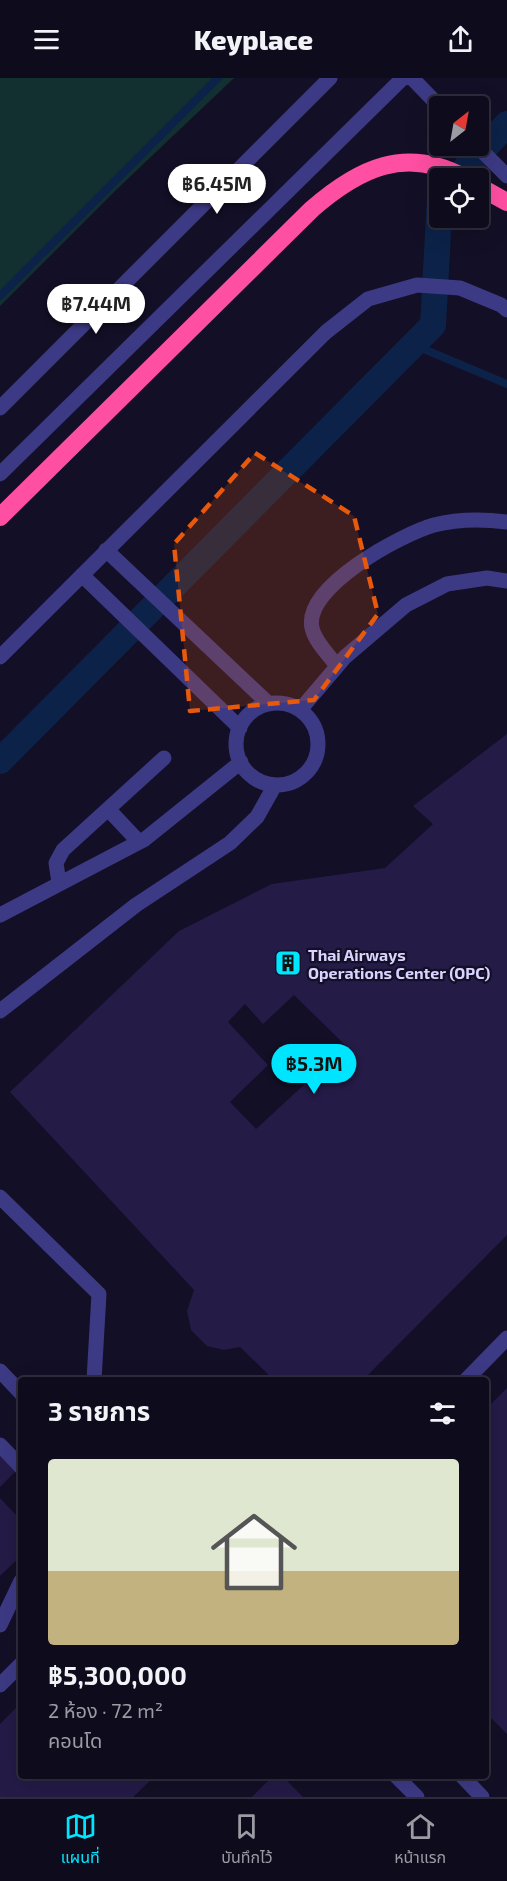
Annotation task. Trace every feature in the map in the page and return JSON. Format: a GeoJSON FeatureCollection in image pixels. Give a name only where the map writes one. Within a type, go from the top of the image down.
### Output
{"type":"FeatureCollection","features":[{"type":"Feature","properties":{"kind":"highway"},"geometry":{"type":"LineString","coordinates":[[0,517],[312,209],[338,187],[359,174],[382,165],[408,163],[438,168]]}},
{"type":"Feature","properties":{"kind":"highway"},"geometry":{"type":"LineString","coordinates":[[489,192],[507,202]]}},
{"type":"Feature","properties":{"kind":"street"},"geometry":{"type":"LineString","coordinates":[[0,408],[330,78]]}},
{"type":"Feature","properties":{"kind":"street"},"geometry":{"type":"LineString","coordinates":[[0,474],[403,78]]}},
{"type":"Feature","properties":{"kind":"street"},"geometry":{"type":"LineString","coordinates":[[412,78],[429,96]]}},
{"type":"Feature","properties":{"kind":"street"},"geometry":{"type":"LineString","coordinates":[[487,156],[507,176]]}},
{"type":"Feature","properties":{"kind":"street"},"geometry":{"type":"LineString","coordinates":[[0,657],[326,332],[368,299],[417,285],[460,288],[507,309]]}},
{"type":"Feature","properties":{"kind":"street"},"geometry":{"type":"LineString","coordinates":[[337,666],[318,641],[312,629],[311,616],[328,591],[357,563],[400,538],[435,524],[486,519],[507,522]]}},
{"type":"Feature","properties":{"kind":"street"},"geometry":{"type":"LineString","coordinates":[[106,550],[269,704]]}},
{"type":"Feature","properties":{"kind":"street"},"geometry":{"type":"LineString","coordinates":[[82,575],[240,728]]}},
{"type":"Feature","properties":{"kind":"street"},"geometry":{"type":"LineString","coordinates":[[300,710],[345,657],[406,604],[447,584],[487,578],[507,581]]}},
{"type":"Feature","properties":{"kind":"street"},"geometry":{"type":"LineString","coordinates":[[280,703],[300,710],[310,719],[316,731],[318,744],[316,757],[310,769],[301,778],[289,784],[275,785],[255,778],[241,762],[237,751],[237,739],[246,717],[257,708],[269,704],[280,703]]}},
{"type":"Feature","properties":{"kind":"street"},"geometry":{"type":"LineString","coordinates":[[59,883],[56,863],[63,850],[164,758]]}},
{"type":"Feature","properties":{"kind":"street"},"geometry":{"type":"LineString","coordinates":[[0,915],[139,842],[241,762]]}},
{"type":"Feature","properties":{"kind":"street"},"geometry":{"type":"LineString","coordinates":[[0,1011],[136,904],[230,843],[257,817],[275,785]]}},
{"type":"Feature","properties":{"kind":"street"},"geometry":{"type":"LineString","coordinates":[[108,809],[139,842]]}},
{"type":"Feature","properties":{"kind":"street"},"geometry":{"type":"LineString","coordinates":[[0,1197],[99,1293],[94,1377]]}},
{"type":"Feature","properties":{"kind":"street"},"geometry":{"type":"LineString","coordinates":[[469,1377],[507,1338]]}},
{"type":"Feature","properties":{"kind":"street"},"geometry":{"type":"LineString","coordinates":[[0,1371],[18,1390]]}},
{"type":"Feature","properties":{"kind":"street"},"geometry":{"type":"LineString","coordinates":[[0,1445],[18,1464]]}},
{"type":"Feature","properties":{"kind":"street"},"geometry":{"type":"LineString","coordinates":[[0,1625],[18,1587]]}},
{"type":"Feature","properties":{"kind":"street"},"geometry":{"type":"LineString","coordinates":[[0,1685],[18,1667]]}},
{"type":"Feature","properties":{"kind":"street"},"geometry":{"type":"LineString","coordinates":[[399,1779],[417,1797]]}},
{"type":"Feature","properties":{"kind":"street"},"geometry":{"type":"LineString","coordinates":[[465,1779],[482,1797]]}},
{"type":"Feature","properties":{"kind":"highlighted area"},"geometry":{"type":"Polygon","coordinates":[[[255,453],[354,516],[378,614],[314,700],[190,711],[174,544],[255,453]]]}},
{"type":"Feature","properties":{"kind":"green space"},"geometry":{"type":"Polygon","coordinates":[[[0,78],[234,78],[117,189],[0,306],[0,78]]]}},
{"type":"Feature","properties":{"kind":"building"},"geometry":{"type":"Polygon","coordinates":[[[507,734],[507,1235],[366,1377],[267,1377],[268,1374],[240,1347],[224,1350],[207,1346],[191,1330],[187,1311],[194,1290],[10,1092],[179,931],[272,884],[385,868],[433,824],[413,806],[507,734]],[[294,995],[263,1024],[245,1004],[228,1022],[268,1065],[230,1102],[256,1129],[346,1046],[294,995]]]}},
{"type":"Feature","properties":{"kind":"building"},"geometry":{"type":"Polygon","coordinates":[[[507,1388],[507,1734],[489,1716],[489,1406],[507,1388]]]}},
{"type":"Feature","properties":{"kind":"building"},"geometry":{"type":"Polygon","coordinates":[[[0,1447],[18,1465],[18,1469],[0,1487],[0,1447]]]}},
{"type":"Feature","properties":{"kind":"building"},"geometry":{"type":"Polygon","coordinates":[[[0,1498],[18,1517],[18,1559],[0,1576],[0,1498]]]}},
{"type":"Feature","properties":{"kind":"building"},"geometry":{"type":"Polygon","coordinates":[[[18,1706],[18,1779],[152,1779],[133,1797],[0,1797],[0,1724],[18,1706]]]}},
{"type":"Feature","properties":{"kind":"building"},"geometry":{"type":"Polygon","coordinates":[[[270,1779],[285,1779],[303,1797],[252,1797],[270,1779]]]}},
{"type":"Feature","properties":{"kind":"waterway"},"geometry":{"type":"LineString","coordinates":[[0,296],[218,78]]}},
{"type":"Feature","properties":{"kind":"waterway"},"geometry":{"type":"LineString","coordinates":[[465,168],[507,124]]}},
{"type":"Feature","properties":{"kind":"waterway"},"geometry":{"type":"LineString","coordinates":[[0,761],[433,325],[438,228]]}},
{"type":"Feature","properties":{"kind":"waterway"},"geometry":{"type":"LineString","coordinates":[[414,345],[507,384]]}},
{"type":"Feature","properties":{"kind":"place","name":"Thai Airways Operations Center (OPC)"},"geometry":{"type":"Point","coordinates":[288,963]}}]}
